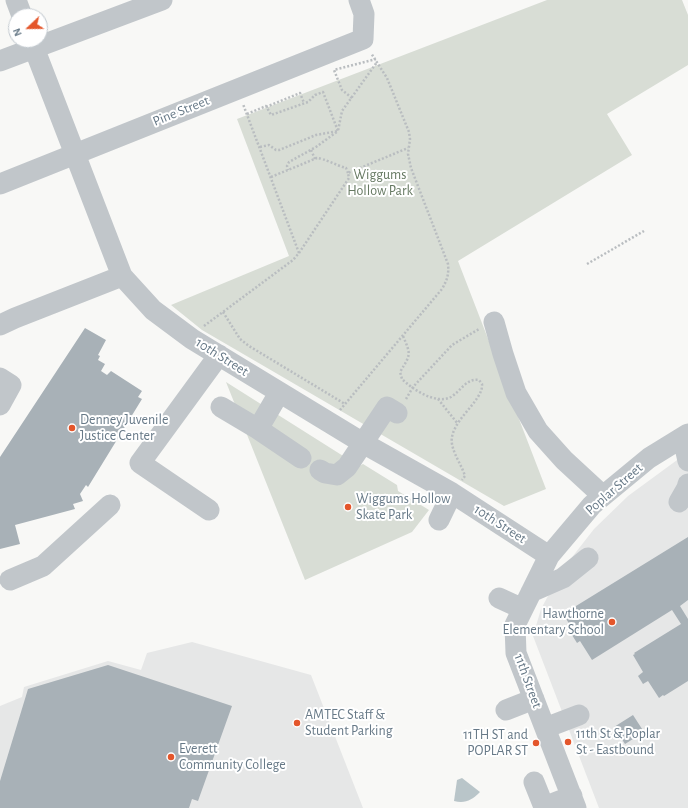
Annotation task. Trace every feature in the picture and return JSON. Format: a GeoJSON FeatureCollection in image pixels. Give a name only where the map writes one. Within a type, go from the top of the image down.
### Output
{"type":"FeatureCollection","features":[{"type":"Feature","properties":{"kind":"street"},"geometry":{"type":"LineString","coordinates":[[48,39],[162,0]]}},
{"type":"Feature","properties":{"kind":"street"},"geometry":{"type":"LineString","coordinates":[[358,0],[364,14],[363,39]]}},
{"type":"Feature","properties":{"kind":"street","name":"Pine Street"},"geometry":{"type":"LineString","coordinates":[[0,184],[76,155],[238,88],[363,39]]}},
{"type":"Feature","properties":{"kind":"street"},"geometry":{"type":"LineString","coordinates":[[0,61],[25,48]]}},
{"type":"Feature","properties":{"kind":"street","name":"10th Street"},"geometry":{"type":"LineString","coordinates":[[35,48],[122,276],[153,310],[189,337],[279,393],[363,443],[452,493],[549,556]]}},
{"type":"Feature","properties":{"kind":"street"},"geometry":{"type":"LineString","coordinates":[[0,325],[14,318],[122,276]]}},
{"type":"Feature","properties":{"kind":"street"},"geometry":{"type":"LineString","coordinates":[[494,322],[502,354],[516,393],[538,431],[564,460],[603,496]]}},
{"type":"Feature","properties":{"kind":"street"},"geometry":{"type":"LineString","coordinates":[[209,510],[140,463],[219,355]]}},
{"type":"Feature","properties":{"kind":"street"},"geometry":{"type":"LineString","coordinates":[[0,378],[11,385],[0,405]]}},
{"type":"Feature","properties":{"kind":"street"},"geometry":{"type":"LineString","coordinates":[[258,430],[279,393]]}},
{"type":"Feature","properties":{"kind":"street"},"geometry":{"type":"LineString","coordinates":[[221,407],[301,458]]}},
{"type":"Feature","properties":{"kind":"street"},"geometry":{"type":"LineString","coordinates":[[320,470],[337,475],[347,467],[387,407],[397,413]]}},
{"type":"Feature","properties":{"kind":"street"},"geometry":{"type":"LineString","coordinates":[[685,436],[688,461]]}},
{"type":"Feature","properties":{"kind":"street","name":"Poplar Street"},"geometry":{"type":"LineString","coordinates":[[549,556],[592,505],[649,458],[685,436]]}},
{"type":"Feature","properties":{"kind":"street"},"geometry":{"type":"LineString","coordinates":[[439,520],[452,493]]}},
{"type":"Feature","properties":{"kind":"street"},"geometry":{"type":"LineString","coordinates":[[10,580],[43,566],[110,505]]}},
{"type":"Feature","properties":{"kind":"street","name":"11th Street"},"geometry":{"type":"LineString","coordinates":[[549,556],[515,625],[516,653],[574,802]]}},
{"type":"Feature","properties":{"kind":"street"},"geometry":{"type":"LineString","coordinates":[[499,598],[527,600],[563,578],[588,558]]}},
{"type":"Feature","properties":{"kind":"street"},"geometry":{"type":"LineString","coordinates":[[506,710],[534,699]]}},
{"type":"Feature","properties":{"kind":"street"},"geometry":{"type":"LineString","coordinates":[[545,728],[579,715]]}},
{"type":"Feature","properties":{"kind":"street"},"geometry":{"type":"LineString","coordinates":[[534,782],[544,807],[574,802]]}},
{"type":"Feature","properties":{"kind":"path"},"geometry":{"type":"LineString","coordinates":[[329,423],[442,289],[447,281],[449,273],[448,264],[411,168],[408,154],[410,139],[409,132],[387,78],[363,39]]}},
{"type":"Feature","properties":{"kind":"path"},"geometry":{"type":"LineString","coordinates":[[288,170],[287,166],[289,162],[311,150],[338,131],[342,111],[376,61]]}},
{"type":"Feature","properties":{"kind":"path"},"geometry":{"type":"LineString","coordinates":[[352,98],[342,90],[334,70],[376,61]]}},
{"type":"Feature","properties":{"kind":"path"},"geometry":{"type":"LineString","coordinates":[[238,88],[299,253]]}},
{"type":"Feature","properties":{"kind":"path"},"geometry":{"type":"LineString","coordinates":[[266,107],[271,115],[308,102],[315,95],[323,92],[338,131]]}},
{"type":"Feature","properties":{"kind":"path"},"geometry":{"type":"LineString","coordinates":[[247,114],[300,93],[304,103]]}},
{"type":"Feature","properties":{"kind":"path"},"geometry":{"type":"LineString","coordinates":[[260,147],[269,145],[276,150],[279,150],[316,136],[338,131]]}},
{"type":"Feature","properties":{"kind":"path"},"geometry":{"type":"LineString","coordinates":[[348,173],[409,148]]}},
{"type":"Feature","properties":{"kind":"path"},"geometry":{"type":"LineString","coordinates":[[311,150],[314,159]]}},
{"type":"Feature","properties":{"kind":"path"},"geometry":{"type":"LineString","coordinates":[[189,337],[293,260],[349,178],[346,168],[334,165],[321,158],[314,159],[271,177]]}},
{"type":"Feature","properties":{"kind":"path"},"geometry":{"type":"LineString","coordinates":[[587,264],[644,231]]}},
{"type":"Feature","properties":{"kind":"path"},"geometry":{"type":"LineString","coordinates":[[223,312],[240,339],[345,404]]}},
{"type":"Feature","properties":{"kind":"path"},"geometry":{"type":"LineString","coordinates":[[397,413],[413,387],[452,345],[467,335],[494,322]]}},
{"type":"Feature","properties":{"kind":"path"},"geometry":{"type":"LineString","coordinates":[[403,335],[408,348],[409,358],[400,372],[400,375],[405,382],[428,397],[438,399],[451,397],[469,381],[474,379],[479,380],[482,384],[481,392],[458,424],[453,435],[452,443],[465,476],[452,493]]}},
{"type":"Feature","properties":{"kind":"path"},"geometry":{"type":"LineString","coordinates":[[438,399],[458,424]]}},
{"type":"Feature","properties":{"kind":"shaded area","name":"Hawthorne Elementary School"},"geometry":{"type":"Polygon","coordinates":[[[688,452],[688,808],[599,808],[533,636],[541,609],[562,570],[594,529],[628,496],[688,452]]]}},
{"type":"Feature","properties":{"kind":"shaded area","name":"Everett Community College"},"geometry":{"type":"Polygon","coordinates":[[[192,642],[311,675],[363,808],[0,808],[0,706],[22,697],[24,687],[108,661],[141,670],[147,653],[192,642]]]}},
{"type":"Feature","properties":{"kind":"shaded area"},"geometry":{"type":"Polygon","coordinates":[[[462,778],[480,792],[468,801],[454,801],[457,780],[462,778]]]}},
{"type":"Feature","properties":{"kind":"green space","name":"Wiggums Hollow Park"},"geometry":{"type":"Polygon","coordinates":[[[547,0],[682,0],[688,15],[688,65],[607,114],[632,155],[458,261],[546,489],[504,506],[202,330],[171,305],[289,256],[237,119],[547,0]]]}},
{"type":"Feature","properties":{"kind":"green space"},"geometry":{"type":"Polygon","coordinates":[[[226,382],[359,466],[363,464],[397,485],[398,491],[429,510],[412,532],[305,580],[226,382]]]}},
{"type":"Feature","properties":{"kind":"building","name":"Denney Juvenile Justice Center"},"geometry":{"type":"Polygon","coordinates":[[[85,328],[106,340],[98,355],[100,356],[98,360],[105,364],[101,371],[107,375],[111,371],[142,391],[138,397],[142,399],[88,487],[86,485],[80,494],[83,501],[73,504],[75,509],[15,525],[20,544],[0,549],[0,457],[85,328]]]}},
{"type":"Feature","properties":{"kind":"building","name":"Hawthorne Elementary School"},"geometry":{"type":"Polygon","coordinates":[[[688,537],[688,600],[680,606],[688,619],[688,681],[659,698],[648,681],[643,684],[638,676],[643,672],[633,655],[681,624],[672,610],[592,660],[580,641],[577,643],[572,635],[575,633],[563,614],[688,537]]]}},
{"type":"Feature","properties":{"kind":"building"},"geometry":{"type":"Polygon","coordinates":[[[108,665],[232,706],[198,801],[192,799],[189,808],[0,808],[0,781],[28,689],[108,665]]]}},
{"type":"Feature","properties":{"kind":"building"},"geometry":{"type":"Polygon","coordinates":[[[633,715],[644,732],[625,744],[614,727],[633,715]]]}},
{"type":"Feature","properties":{"kind":"place","name":"Denney Juvenile Justice Center"},"geometry":{"type":"Point","coordinates":[72,428]}},
{"type":"Feature","properties":{"kind":"place","name":"Wiggums Hollow Skate Park"},"geometry":{"type":"Point","coordinates":[348,507]}},
{"type":"Feature","properties":{"kind":"place","name":"Hawthorne Elementary School"},"geometry":{"type":"Point","coordinates":[612,622]}},
{"type":"Feature","properties":{"kind":"place","name":"AMTEC Staff & Student Parking"},"geometry":{"type":"Point","coordinates":[297,723]}},
{"type":"Feature","properties":{"kind":"place","name":"11th St & Poplar St - Eastbound"},"geometry":{"type":"Point","coordinates":[568,742]}},
{"type":"Feature","properties":{"kind":"place","name":"11TH ST and POPLAR ST"},"geometry":{"type":"Point","coordinates":[536,743]}},
{"type":"Feature","properties":{"kind":"place","name":"Everett Community College"},"geometry":{"type":"Point","coordinates":[171,757]}}]}
